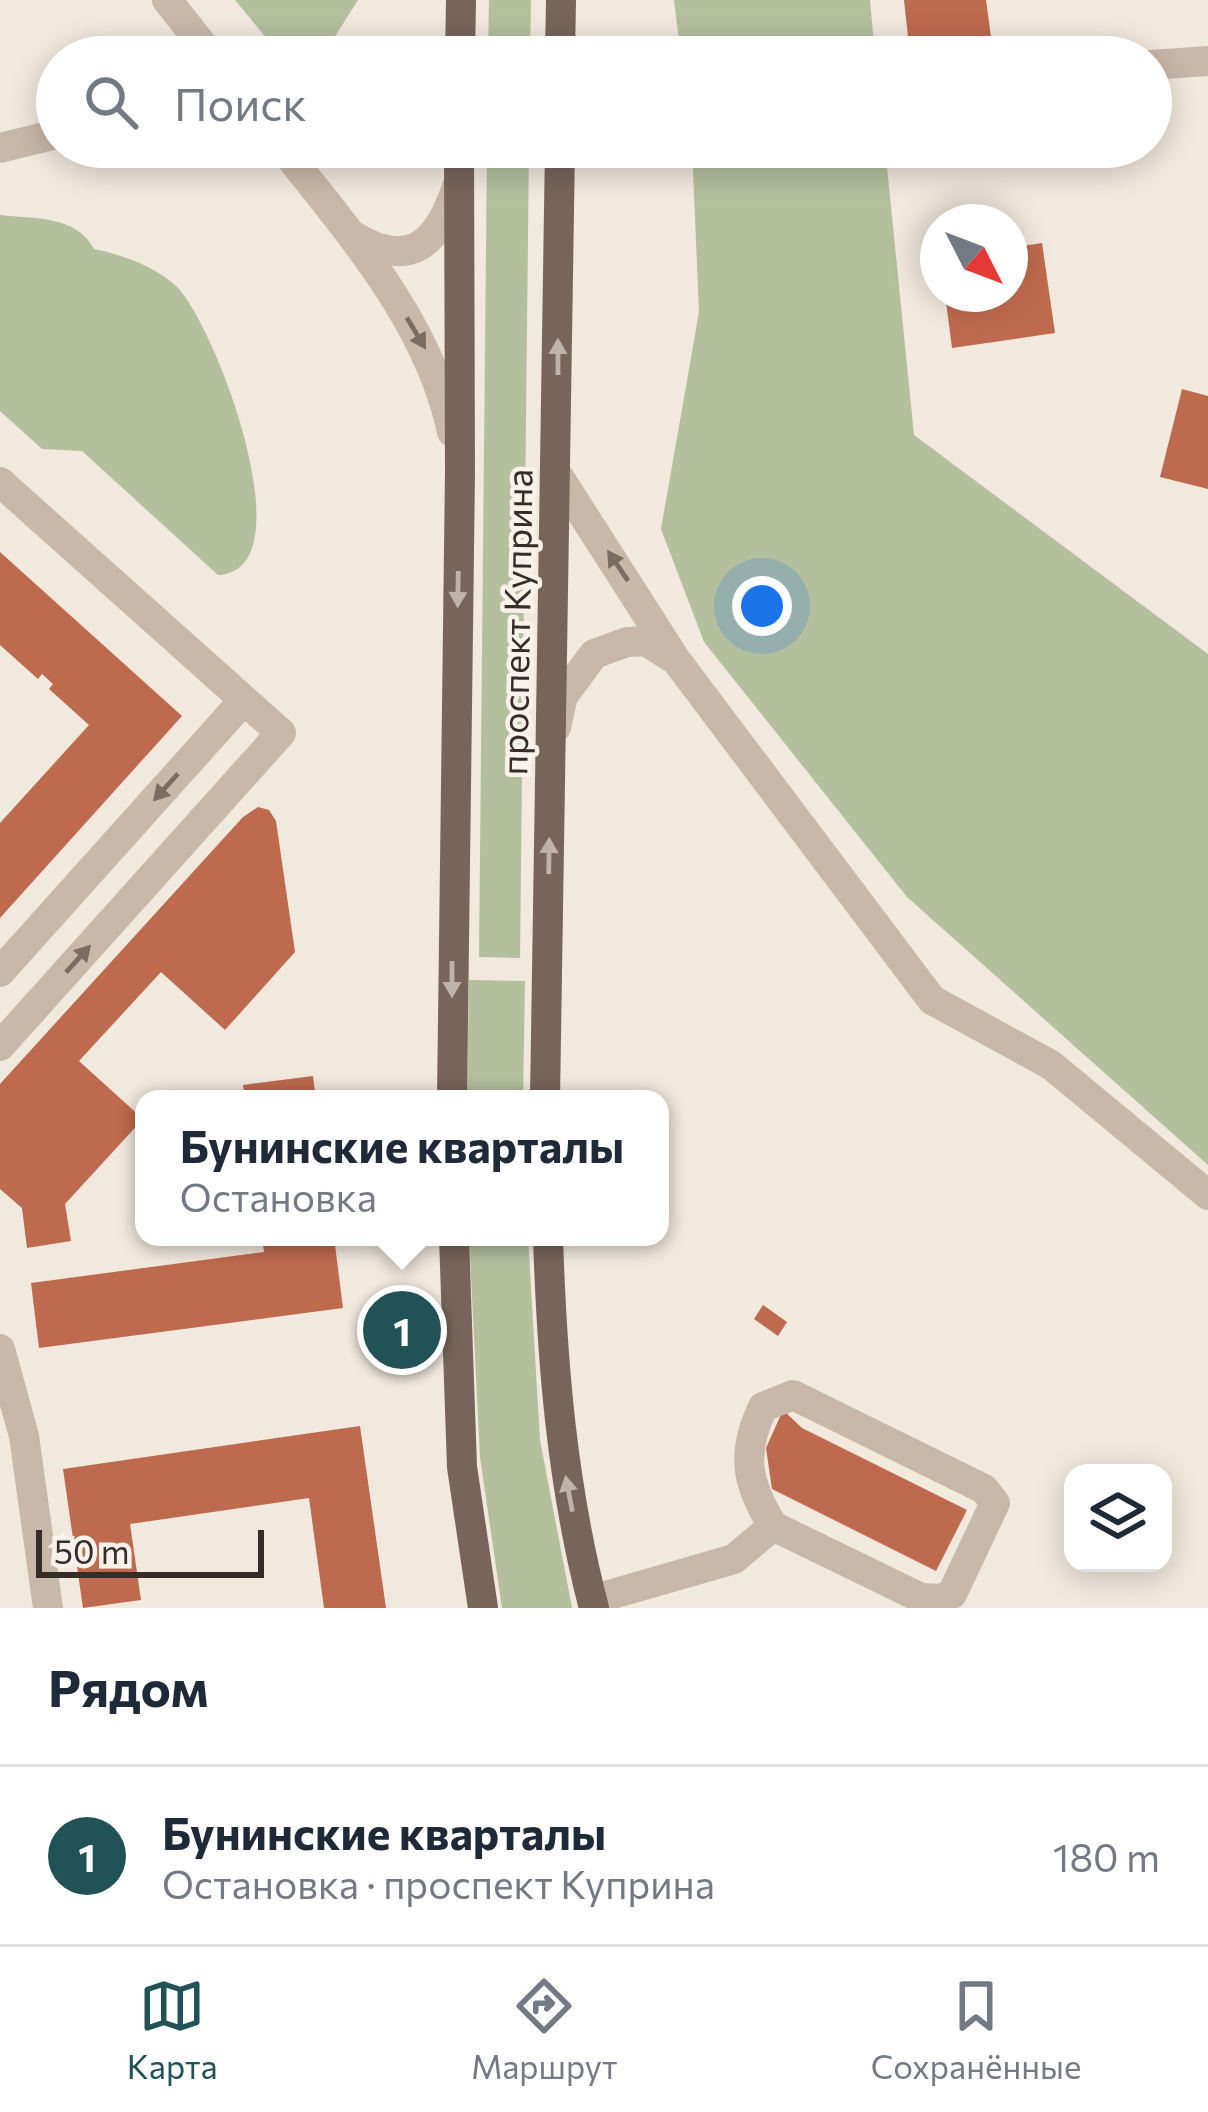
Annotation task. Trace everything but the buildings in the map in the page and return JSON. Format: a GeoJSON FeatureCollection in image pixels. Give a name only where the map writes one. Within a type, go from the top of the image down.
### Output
{"type":"FeatureCollection","features":[{"type":"Feature","properties":{"kind":"main road"},"geometry":{"type":"LineString","coordinates":[[460,36],[461,0]]}},
{"type":"Feature","properties":{"kind":"main road"},"geometry":{"type":"LineString","coordinates":[[560,36],[561,0]]}},
{"type":"Feature","properties":{"kind":"main road","name":"проспект Куприна"},"geometry":{"type":"LineString","coordinates":[[452,1090],[460,472],[458,168]]}},
{"type":"Feature","properties":{"kind":"main road","name":"проспект Куприна"},"geometry":{"type":"LineString","coordinates":[[545,1090],[560,168]]}},
{"type":"Feature","properties":{"kind":"main road"},"geometry":{"type":"LineString","coordinates":[[454,1246],[462,1467],[484,1608]]}},
{"type":"Feature","properties":{"kind":"main road"},"geometry":{"type":"LineString","coordinates":[[548,1246],[563,1462],[593,1604]]}},
{"type":"Feature","properties":{"kind":"street"},"geometry":{"type":"LineString","coordinates":[[167,0],[195,36]]}},
{"type":"Feature","properties":{"kind":"street"},"geometry":{"type":"LineString","coordinates":[[1172,64],[1208,62]]}},
{"type":"Feature","properties":{"kind":"street"},"geometry":{"type":"LineString","coordinates":[[0,148],[36,139]]}},
{"type":"Feature","properties":{"kind":"street"},"geometry":{"type":"LineString","coordinates":[[299,168],[352,235],[422,340],[445,398],[460,472]]}},
{"type":"Feature","properties":{"kind":"street"},"geometry":{"type":"LineString","coordinates":[[352,235],[390,251],[412,251],[431,238],[447,216],[458,184]]}},
{"type":"Feature","properties":{"kind":"street"},"geometry":{"type":"LineString","coordinates":[[557,474],[676,660],[932,1000],[1051,1065],[1208,1196]]}},
{"type":"Feature","properties":{"kind":"street"},"geometry":{"type":"LineString","coordinates":[[0,482],[280,733],[0,1046]]}},
{"type":"Feature","properties":{"kind":"street"},"geometry":{"type":"LineString","coordinates":[[551,747],[563,696],[594,654],[646,640],[676,660]]}},
{"type":"Feature","properties":{"kind":"street"},"geometry":{"type":"LineString","coordinates":[[0,973],[244,700]]}},
{"type":"Feature","properties":{"kind":"street"},"geometry":{"type":"LineString","coordinates":[[0,1349],[24,1436],[48,1608]]}},
{"type":"Feature","properties":{"kind":"street"},"geometry":{"type":"LineString","coordinates":[[793,1395],[984,1490],[995,1503],[952,1594],[940,1599],[921,1598],[773,1526],[755,1498],[747,1448],[763,1407],[793,1395]]}},
{"type":"Feature","properties":{"kind":"street"},"geometry":{"type":"LineString","coordinates":[[593,1604],[734,1559],[773,1526]]}},
{"type":"Feature","properties":{"kind":"green space"},"geometry":{"type":"Polygon","coordinates":[[[235,0],[358,0],[335,36],[265,36],[235,0]]]}},
{"type":"Feature","properties":{"kind":"green space"},"geometry":{"type":"Polygon","coordinates":[[[489,0],[531,0],[530,36],[488,36],[489,0]]]}},
{"type":"Feature","properties":{"kind":"green space"},"geometry":{"type":"Polygon","coordinates":[[[674,0],[870,0],[873,36],[678,36],[674,0]]]}},
{"type":"Feature","properties":{"kind":"green space"},"geometry":{"type":"Polygon","coordinates":[[[487,168],[529,168],[520,958],[479,957],[487,168]]]}},
{"type":"Feature","properties":{"kind":"green space"},"geometry":{"type":"Polygon","coordinates":[[[693,168],[887,168],[914,435],[1208,654],[1208,1165],[907,897],[704,642],[661,529],[699,312],[693,168]]]}},
{"type":"Feature","properties":{"kind":"green space"},"geometry":{"type":"Polygon","coordinates":[[[0,215],[65,224],[94,249],[127,258],[177,287],[212,347],[246,443],[255,492],[255,534],[244,563],[218,575],[82,451],[42,449],[0,411],[0,215]]]}},
{"type":"Feature","properties":{"kind":"green space"},"geometry":{"type":"Polygon","coordinates":[[[469,980],[525,981],[523,1090],[467,1090],[469,980]]]}},
{"type":"Feature","properties":{"kind":"green space"},"geometry":{"type":"Polygon","coordinates":[[[469,1246],[529,1246],[540,1440],[572,1608],[502,1608],[480,1457],[469,1246]]]}},
{"type":"Feature","properties":{"kind":"place","name":"Бунинские кварталы"},"geometry":{"type":"Point","coordinates":[402,1330]}}]}
